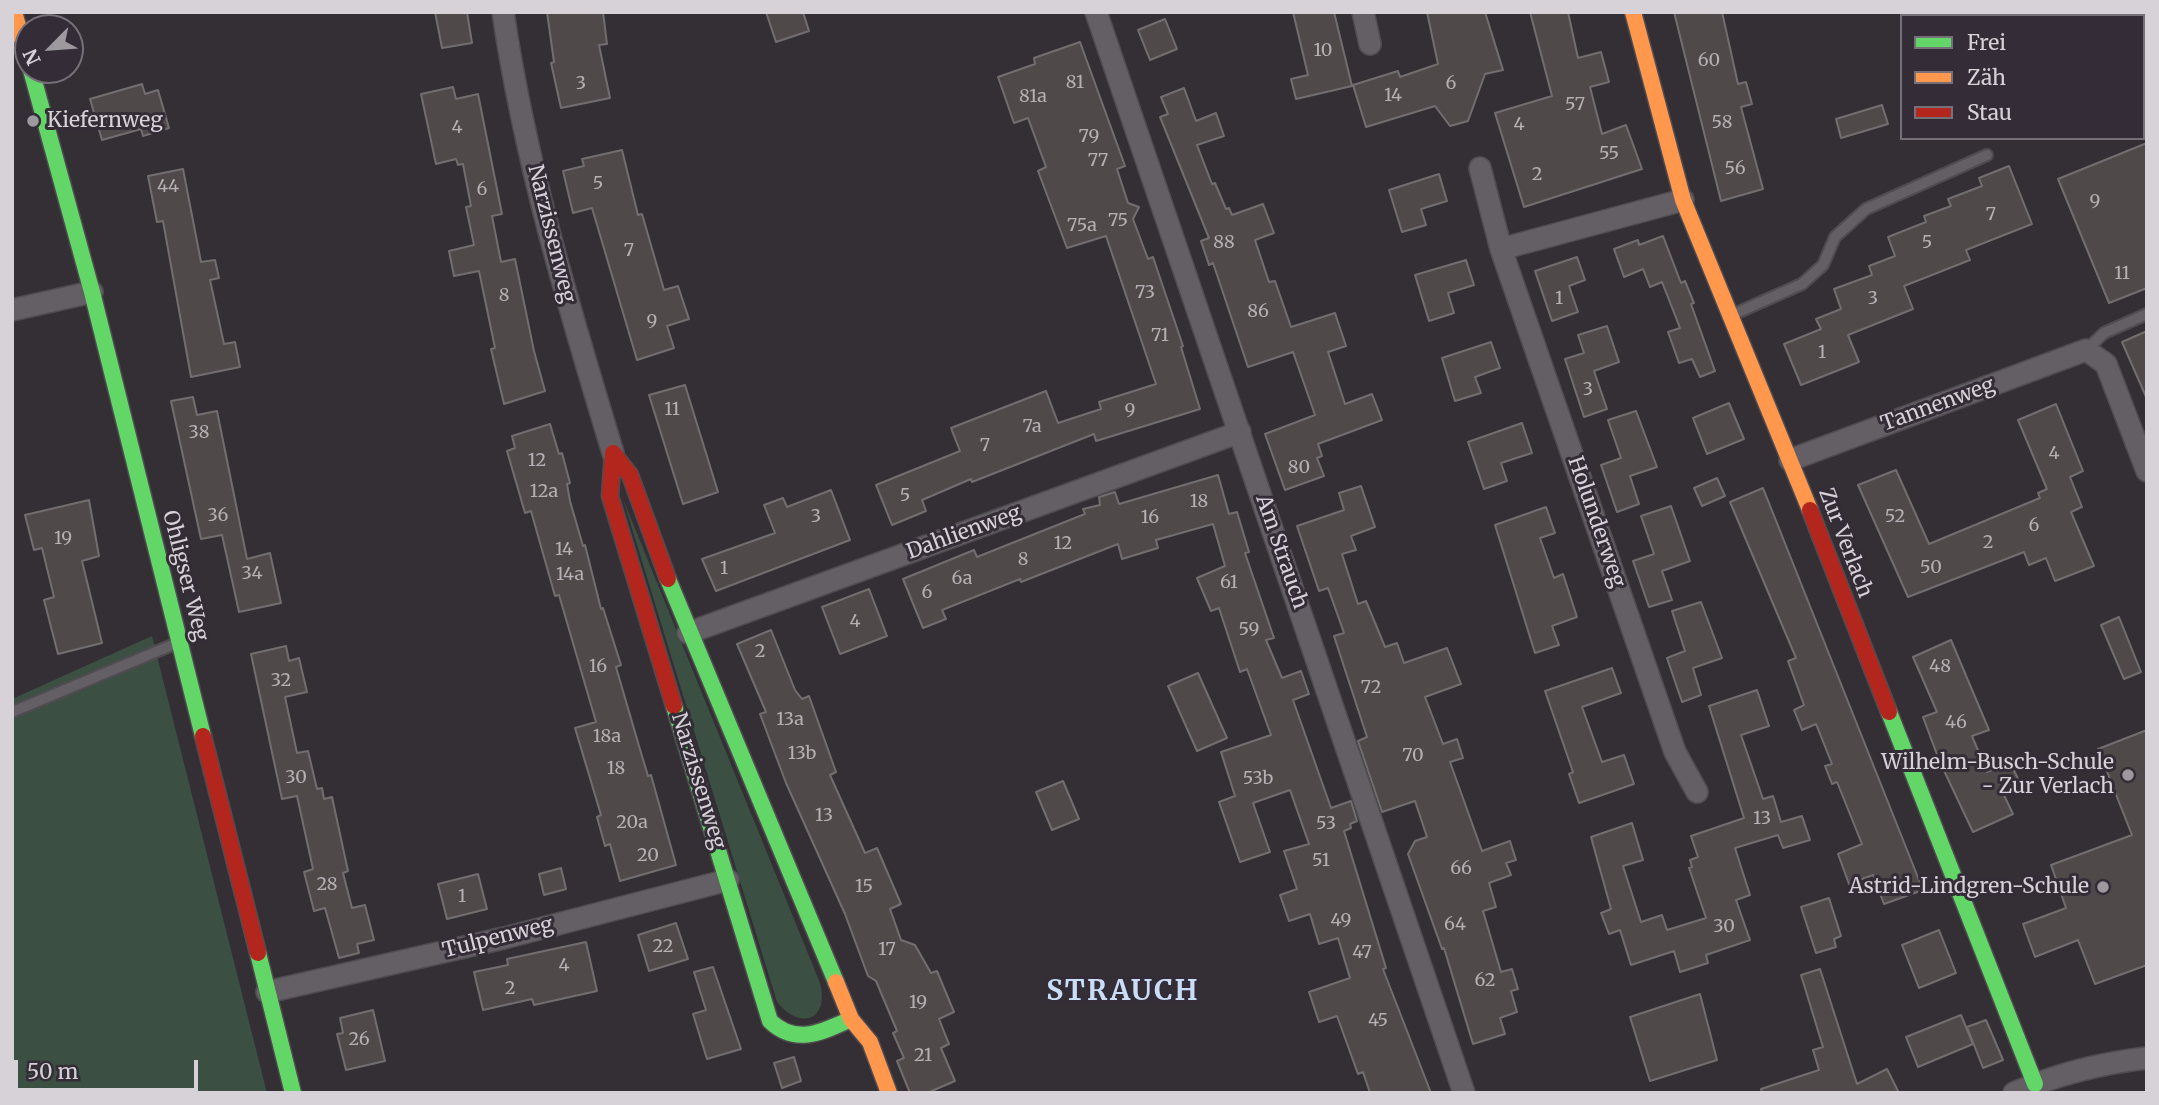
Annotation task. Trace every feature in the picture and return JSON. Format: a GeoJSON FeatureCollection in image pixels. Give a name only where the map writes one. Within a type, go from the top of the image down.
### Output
{"type":"FeatureCollection","features":[{"type":"Feature","properties":{"kind":"street","name":"Narzissenweg"},"geometry":{"type":"LineString","coordinates":[[503,12],[516,99],[572,319],[613,453],[630,475],[688,633],[851,1018],[870,1042],[889,1093]]}},
{"type":"Feature","properties":{"kind":"street","name":"Am Strauch"},"geometry":{"type":"LineString","coordinates":[[1096,12],[1464,1093]]}},
{"type":"Feature","properties":{"kind":"street"},"geometry":{"type":"LineString","coordinates":[[1363,12],[1370,44]]}},
{"type":"Feature","properties":{"kind":"street","name":"Zur Verlach"},"geometry":{"type":"LineString","coordinates":[[1633,12],[1683,200],[1790,460],[2035,1084]]}},
{"type":"Feature","properties":{"kind":"street","name":"Ohligser Weg"},"geometry":{"type":"LineString","coordinates":[[35,84],[92,292],[293,1093]]}},
{"type":"Feature","properties":{"kind":"street","name":"Holunderweg"},"geometry":{"type":"LineString","coordinates":[[1480,168],[1501,249],[1675,752],[1697,792]]}},
{"type":"Feature","properties":{"kind":"street"},"geometry":{"type":"LineString","coordinates":[[1501,249],[1683,200]]}},
{"type":"Feature","properties":{"kind":"street"},"geometry":{"type":"LineString","coordinates":[[12,310],[92,292]]}},
{"type":"Feature","properties":{"kind":"street"},"geometry":{"type":"LineString","coordinates":[[2086,350],[2106,364],[2147,471]]}},
{"type":"Feature","properties":{"kind":"street","name":"Tannenweg"},"geometry":{"type":"LineString","coordinates":[[1790,460],[2086,350]]}},
{"type":"Feature","properties":{"kind":"street","name":"Dahlienweg"},"geometry":{"type":"LineString","coordinates":[[688,633],[1240,432]]}},
{"type":"Feature","properties":{"kind":"street","name":"Narzissenweg"},"geometry":{"type":"LineString","coordinates":[[613,453],[610,496],[770,1021],[779,1032],[793,1038],[825,1030],[851,1018]]}},
{"type":"Feature","properties":{"kind":"street","name":"Tulpenweg"},"geometry":{"type":"LineString","coordinates":[[267,992],[504,938],[728,880]]}},
{"type":"Feature","properties":{"kind":"street"},"geometry":{"type":"LineString","coordinates":[[2014,1093],[2035,1084],[2118,1062],[2147,1058]]}},
{"type":"Feature","properties":{"kind":"lane"},"geometry":{"type":"LineString","coordinates":[[1729,316],[1802,284],[1822,265],[1835,237],[1866,209],[1987,155]]}},
{"type":"Feature","properties":{"kind":"lane","name":"Tannenweg"},"geometry":{"type":"LineString","coordinates":[[2086,350],[2104,333],[2147,314]]}},
{"type":"Feature","properties":{"kind":"lane"},"geometry":{"type":"LineString","coordinates":[[12,712],[180,642]]}},
{"type":"Feature","properties":{"kind":"green space"},"geometry":{"type":"Polygon","coordinates":[[[623,499],[820,983],[821,1006],[811,1017],[795,1016],[777,1002],[623,499]]]}},
{"type":"Feature","properties":{"kind":"green space"},"geometry":{"type":"Polygon","coordinates":[[[152,636],[267,1093],[13,1093],[12,699],[152,636]]]}},
{"type":"Feature","properties":{"kind":"building"},"geometry":{"type":"Polygon","coordinates":[[[435,12],[467,12],[472,43],[442,48],[435,12]]]}},
{"type":"Feature","properties":{"kind":"building"},"geometry":{"type":"Polygon","coordinates":[[[547,12],[603,12],[607,44],[599,45],[610,98],[561,108],[551,63],[554,62],[547,12]]]}},
{"type":"Feature","properties":{"kind":"building"},"geometry":{"type":"Polygon","coordinates":[[[766,12],[803,12],[809,31],[776,42],[766,12]]]}},
{"type":"Feature","properties":{"kind":"building"},"geometry":{"type":"Polygon","coordinates":[[[1293,12],[1334,12],[1352,86],[1296,99],[1291,79],[1308,75],[1293,12]]]}},
{"type":"Feature","properties":{"kind":"building"},"geometry":{"type":"Polygon","coordinates":[[[1427,12],[1485,12],[1503,70],[1485,74],[1468,121],[1450,126],[1435,106],[1366,127],[1353,85],[1398,71],[1400,77],[1438,64],[1427,12]]]}},
{"type":"Feature","properties":{"kind":"building"},"geometry":{"type":"Polygon","coordinates":[[[1530,12],[1568,12],[1578,58],[1601,52],[1609,82],[1590,87],[1602,134],[1626,125],[1642,169],[1524,207],[1495,113],[1552,96],[1530,12]]]}},
{"type":"Feature","properties":{"kind":"building"},"geometry":{"type":"Polygon","coordinates":[[[1674,12],[1722,12],[1738,84],[1746,82],[1752,104],[1741,107],[1763,189],[1721,201],[1674,12]]]}},
{"type":"Feature","properties":{"kind":"building"},"geometry":{"type":"Polygon","coordinates":[[[1165,19],[1177,49],[1150,60],[1138,30],[1165,19]]]}},
{"type":"Feature","properties":{"kind":"building"},"geometry":{"type":"Polygon","coordinates":[[[1080,42],[1125,166],[1117,169],[1128,203],[1139,207],[1133,219],[1148,259],[1153,257],[1183,346],[1181,347],[1200,409],[1096,441],[1094,434],[972,482],[971,479],[922,500],[926,511],[892,525],[876,485],[960,451],[951,428],[1046,391],[1058,423],[1101,409],[1099,402],[1156,384],[1106,236],[1067,248],[1038,171],[1046,167],[1028,118],[1014,123],[998,77],[1035,64],[1034,58],[1080,42]]]}},
{"type":"Feature","properties":{"kind":"building"},"geometry":{"type":"Polygon","coordinates":[[[142,84],[145,94],[158,90],[169,128],[143,136],[141,129],[102,140],[90,99],[142,84]]]}},
{"type":"Feature","properties":{"kind":"building"},"geometry":{"type":"Polygon","coordinates":[[[453,87],[456,99],[478,94],[502,214],[492,216],[501,262],[515,259],[545,391],[504,404],[491,349],[495,348],[479,271],[454,276],[449,251],[474,245],[466,207],[471,206],[463,164],[458,165],[456,159],[436,164],[421,94],[453,87]]]}},
{"type":"Feature","properties":{"kind":"building"},"geometry":{"type":"Polygon","coordinates":[[[1184,88],[1196,121],[1216,113],[1224,136],[1197,145],[1212,184],[1215,183],[1226,209],[1229,208],[1232,215],[1263,204],[1274,233],[1255,240],[1269,282],[1275,281],[1291,327],[1335,313],[1346,346],[1328,352],[1345,404],[1372,394],[1382,420],[1318,444],[1322,456],[1317,458],[1324,476],[1285,490],[1265,434],[1315,415],[1293,352],[1248,367],[1213,263],[1209,265],[1201,241],[1209,238],[1160,117],[1168,114],[1161,97],[1184,88]]]}},
{"type":"Feature","properties":{"kind":"building"},"geometry":{"type":"Polygon","coordinates":[[[1882,105],[1888,124],[1841,138],[1836,119],[1882,105]]]}},
{"type":"Feature","properties":{"kind":"building"},"geometry":{"type":"Polygon","coordinates":[[[2147,143],[2147,288],[2109,303],[2058,179],[2147,143]]]}},
{"type":"Feature","properties":{"kind":"building"},"geometry":{"type":"Polygon","coordinates":[[[622,150],[638,215],[642,214],[664,290],[678,286],[689,319],[667,326],[674,348],[637,360],[592,208],[573,213],[563,171],[584,166],[582,159],[622,150]]]}},
{"type":"Feature","properties":{"kind":"building"},"geometry":{"type":"Polygon","coordinates":[[[2009,166],[2032,224],[1966,250],[1970,260],[1904,286],[1913,309],[1848,335],[1859,362],[1801,385],[1784,344],[1821,329],[1816,319],[1841,309],[1834,289],[1872,275],[1869,266],[1895,256],[1888,237],[1926,222],[1924,216],[1951,206],[1948,199],[1982,186],[1979,178],[2009,166]]]}},
{"type":"Feature","properties":{"kind":"building"},"geometry":{"type":"Polygon","coordinates":[[[183,169],[201,262],[215,260],[219,278],[210,280],[224,344],[235,342],[240,367],[191,377],[163,221],[157,222],[148,176],[183,169]]]}},
{"type":"Feature","properties":{"kind":"building"},"geometry":{"type":"Polygon","coordinates":[[[1439,174],[1447,201],[1421,209],[1426,225],[1402,232],[1389,190],[1439,174]]]}},
{"type":"Feature","properties":{"kind":"building"},"geometry":{"type":"Polygon","coordinates":[[[1663,236],[1681,283],[1685,281],[1694,303],[1691,304],[1715,371],[1700,377],[1692,359],[1679,363],[1668,332],[1680,328],[1662,282],[1650,287],[1643,269],[1624,277],[1614,249],[1638,240],[1639,245],[1663,236]]]}},
{"type":"Feature","properties":{"kind":"building"},"geometry":{"type":"Polygon","coordinates":[[[1577,257],[1585,280],[1569,286],[1578,312],[1552,321],[1535,271],[1577,257]]]}},
{"type":"Feature","properties":{"kind":"building"},"geometry":{"type":"Polygon","coordinates":[[[1466,260],[1474,285],[1448,293],[1454,313],[1429,321],[1415,275],[1466,260]]]}},
{"type":"Feature","properties":{"kind":"building"},"geometry":{"type":"Polygon","coordinates":[[[1607,326],[1619,362],[1594,371],[1607,409],[1584,417],[1565,359],[1584,353],[1578,335],[1607,326]]]}},
{"type":"Feature","properties":{"kind":"building"},"geometry":{"type":"Polygon","coordinates":[[[2147,331],[2147,399],[2122,342],[2147,331]]]}},
{"type":"Feature","properties":{"kind":"building"},"geometry":{"type":"Polygon","coordinates":[[[1491,342],[1500,368],[1475,377],[1481,393],[1455,401],[1442,358],[1491,342]]]}},
{"type":"Feature","properties":{"kind":"building"},"geometry":{"type":"Polygon","coordinates":[[[685,385],[718,492],[683,504],[649,395],[685,385]]]}},
{"type":"Feature","properties":{"kind":"building"},"geometry":{"type":"Polygon","coordinates":[[[193,397],[197,415],[217,411],[247,559],[270,553],[281,603],[239,612],[222,535],[201,539],[171,401],[193,397]]]}},
{"type":"Feature","properties":{"kind":"building"},"geometry":{"type":"Polygon","coordinates":[[[1729,403],[1744,439],[1707,454],[1693,418],[1729,403]]]}},
{"type":"Feature","properties":{"kind":"building"},"geometry":{"type":"Polygon","coordinates":[[[2056,404],[2083,471],[2070,477],[2082,507],[2071,512],[2094,566],[2055,581],[2046,558],[2029,565],[2024,552],[1908,597],[1858,485],[1896,470],[1929,544],[2040,498],[2038,493],[2047,489],[2018,420],[2056,404]]]}},
{"type":"Feature","properties":{"kind":"building"},"geometry":{"type":"Polygon","coordinates":[[[1636,411],[1657,467],[1630,476],[1639,504],[1617,512],[1601,465],[1621,458],[1608,420],[1636,411]]]}},
{"type":"Feature","properties":{"kind":"building"},"geometry":{"type":"Polygon","coordinates":[[[1522,423],[1532,453],[1501,463],[1507,481],[1484,489],[1468,442],[1522,423]]]}},
{"type":"Feature","properties":{"kind":"building"},"geometry":{"type":"Polygon","coordinates":[[[550,424],[559,454],[562,453],[570,483],[567,484],[570,501],[583,546],[585,545],[601,609],[603,608],[621,665],[616,667],[648,776],[651,775],[676,865],[620,881],[610,844],[605,846],[597,817],[601,815],[575,728],[596,722],[559,595],[555,596],[531,511],[525,513],[507,451],[515,448],[512,436],[550,424]]]}},
{"type":"Feature","properties":{"kind":"building"},"geometry":{"type":"Polygon","coordinates":[[[1218,475],[1229,514],[1237,512],[1249,552],[1245,553],[1274,638],[1266,640],[1282,678],[1301,671],[1309,694],[1293,700],[1331,808],[1351,801],[1357,821],[1344,831],[1386,968],[1383,969],[1431,1093],[1370,1093],[1363,1072],[1358,1074],[1337,1016],[1319,1022],[1309,992],[1350,978],[1338,938],[1319,944],[1310,914],[1289,921],[1280,895],[1297,889],[1284,851],[1309,844],[1290,790],[1253,803],[1270,852],[1240,862],[1219,802],[1235,796],[1221,752],[1271,735],[1247,669],[1240,672],[1219,608],[1211,611],[1197,578],[1225,566],[1213,524],[1156,540],[1158,548],[1122,559],[1118,544],[1021,582],[1020,579],[942,610],[946,619],[923,628],[903,579],[974,550],[977,557],[1085,514],[1083,509],[1100,505],[1099,497],[1115,492],[1119,504],[1218,475]]]}},
{"type":"Feature","properties":{"kind":"building"},"geometry":{"type":"Polygon","coordinates":[[[1717,478],[1725,496],[1702,506],[1694,488],[1717,478]]]}},
{"type":"Feature","properties":{"kind":"building"},"geometry":{"type":"Polygon","coordinates":[[[1361,486],[1375,527],[1351,536],[1356,550],[1342,554],[1358,604],[1366,601],[1385,647],[1397,643],[1404,663],[1447,648],[1461,684],[1425,697],[1443,744],[1457,739],[1463,758],[1450,762],[1482,851],[1510,841],[1516,860],[1506,863],[1511,875],[1489,883],[1496,907],[1483,911],[1501,972],[1512,969],[1518,989],[1511,991],[1517,1012],[1500,1018],[1505,1034],[1473,1044],[1444,948],[1442,949],[1408,854],[1415,841],[1427,837],[1415,801],[1382,812],[1358,741],[1367,737],[1334,636],[1344,633],[1328,588],[1319,591],[1297,526],[1344,510],[1339,493],[1361,486]]]}},
{"type":"Feature","properties":{"kind":"building"},"geometry":{"type":"Polygon","coordinates":[[[1763,488],[1923,890],[1884,904],[1873,875],[1849,884],[1838,854],[1862,844],[1837,782],[1832,784],[1825,766],[1832,764],[1816,724],[1802,730],[1794,710],[1804,705],[1788,661],[1796,658],[1730,502],[1763,488]]]}},
{"type":"Feature","properties":{"kind":"building"},"geometry":{"type":"Polygon","coordinates":[[[831,490],[850,540],[716,591],[702,559],[775,533],[764,505],[783,498],[787,507],[831,490]]]}},
{"type":"Feature","properties":{"kind":"building"},"geometry":{"type":"Polygon","coordinates":[[[89,500],[99,556],[82,561],[102,643],[58,654],[44,600],[54,597],[42,548],[34,550],[25,515],[89,500]]]}},
{"type":"Feature","properties":{"kind":"building"},"geometry":{"type":"Polygon","coordinates":[[[1671,506],[1690,561],[1662,571],[1672,600],[1649,607],[1633,561],[1654,554],[1641,516],[1671,506]]]}},
{"type":"Feature","properties":{"kind":"building"},"geometry":{"type":"Polygon","coordinates":[[[1546,507],[1555,533],[1540,538],[1554,578],[1563,574],[1577,617],[1552,626],[1559,645],[1535,653],[1495,525],[1546,507]]]}},
{"type":"Feature","properties":{"kind":"building"},"geometry":{"type":"Polygon","coordinates":[[[869,589],[887,636],[840,654],[822,607],[869,589]]]}},
{"type":"Feature","properties":{"kind":"building"},"geometry":{"type":"Polygon","coordinates":[[[1701,602],[1722,658],[1693,668],[1701,695],[1682,702],[1667,658],[1685,651],[1672,611],[1701,602]]]}},
{"type":"Feature","properties":{"kind":"building"},"geometry":{"type":"Polygon","coordinates":[[[2119,617],[2141,672],[2124,679],[2101,625],[2119,617]]]}},
{"type":"Feature","properties":{"kind":"building"},"geometry":{"type":"Polygon","coordinates":[[[771,630],[795,690],[802,699],[809,696],[836,772],[830,775],[865,853],[877,848],[901,904],[890,909],[901,940],[915,945],[931,973],[937,971],[954,1012],[939,1019],[949,1044],[941,1048],[955,1081],[927,1093],[910,1093],[897,1061],[904,1058],[893,1033],[897,1031],[876,981],[868,976],[845,914],[786,783],[760,714],[766,712],[737,644],[771,630]]]}},
{"type":"Feature","properties":{"kind":"building"},"geometry":{"type":"Polygon","coordinates":[[[1951,640],[1989,730],[1972,736],[1987,772],[2010,762],[2021,785],[2003,793],[2013,814],[1973,832],[1939,760],[1923,717],[1937,712],[1913,657],[1951,640]]]}},
{"type":"Feature","properties":{"kind":"building"},"geometry":{"type":"Polygon","coordinates":[[[286,646],[289,661],[299,658],[307,692],[285,697],[297,753],[308,751],[317,789],[322,788],[324,799],[332,797],[348,871],[343,873],[352,908],[365,905],[374,940],[357,944],[359,953],[339,958],[325,908],[314,911],[304,872],[313,869],[297,796],[282,799],[251,654],[286,646]]]}},
{"type":"Feature","properties":{"kind":"building"},"geometry":{"type":"Polygon","coordinates":[[[1612,668],[1621,693],[1582,707],[1602,762],[1624,755],[1634,784],[1579,803],[1569,774],[1573,772],[1545,691],[1612,668]]]}},
{"type":"Feature","properties":{"kind":"building"},"geometry":{"type":"Polygon","coordinates":[[[1198,673],[1227,738],[1197,751],[1168,686],[1198,673]]]}},
{"type":"Feature","properties":{"kind":"building"},"geometry":{"type":"Polygon","coordinates":[[[1757,690],[1769,726],[1741,735],[1763,799],[1773,796],[1781,822],[1802,816],[1810,840],[1783,848],[1778,835],[1735,848],[1750,895],[1736,900],[1750,940],[1706,955],[1708,963],[1680,972],[1674,951],[1631,965],[1620,930],[1609,934],[1601,913],[1611,909],[1591,837],[1632,823],[1643,860],[1623,866],[1641,922],[1662,915],[1667,930],[1706,918],[1689,868],[1692,867],[1690,860],[1698,857],[1691,836],[1744,818],[1709,706],[1757,690]]]}},
{"type":"Feature","properties":{"kind":"building","name":"Astrid-Lindgren-Schule"},"geometry":{"type":"Polygon","coordinates":[[[2147,730],[2147,965],[2095,984],[2078,940],[2035,957],[2023,924],[2066,908],[2051,865],[2132,835],[2098,749],[2147,730]]]}},
{"type":"Feature","properties":{"kind":"building"},"geometry":{"type":"Polygon","coordinates":[[[1063,781],[1079,819],[1052,830],[1036,792],[1063,781]]]}},
{"type":"Feature","properties":{"kind":"building"},"geometry":{"type":"Polygon","coordinates":[[[561,868],[566,889],[544,895],[539,874],[561,868]]]}},
{"type":"Feature","properties":{"kind":"building"},"geometry":{"type":"Polygon","coordinates":[[[478,874],[487,909],[447,919],[438,884],[478,874]]]}},
{"type":"Feature","properties":{"kind":"building"},"geometry":{"type":"Polygon","coordinates":[[[1829,898],[1841,936],[1834,939],[1836,947],[1816,953],[1801,907],[1829,898]]]}},
{"type":"Feature","properties":{"kind":"building"},"geometry":{"type":"Polygon","coordinates":[[[676,923],[688,959],[649,971],[638,935],[676,923]]]}},
{"type":"Feature","properties":{"kind":"building"},"geometry":{"type":"Polygon","coordinates":[[[1939,930],[1956,973],[1919,988],[1902,945],[1939,930]]]}},
{"type":"Feature","properties":{"kind":"building"},"geometry":{"type":"Polygon","coordinates":[[[586,942],[597,991],[534,1005],[532,999],[483,1010],[474,972],[508,965],[507,959],[586,942]]]}},
{"type":"Feature","properties":{"kind":"building"},"geometry":{"type":"Polygon","coordinates":[[[713,967],[741,1049],[707,1059],[693,1014],[706,1010],[694,972],[713,967]]]}},
{"type":"Feature","properties":{"kind":"building"},"geometry":{"type":"Polygon","coordinates":[[[1820,969],[1857,1084],[1887,1069],[1899,1093],[1762,1093],[1761,1089],[1819,1070],[1813,1050],[1823,1047],[1801,975],[1820,969]]]}},
{"type":"Feature","properties":{"kind":"building"},"geometry":{"type":"Polygon","coordinates":[[[1700,994],[1717,1060],[1650,1081],[1630,1017],[1700,994]]]}},
{"type":"Feature","properties":{"kind":"building"},"geometry":{"type":"Polygon","coordinates":[[[373,1010],[385,1061],[346,1070],[337,1034],[343,1033],[340,1018],[373,1010]]]}},
{"type":"Feature","properties":{"kind":"building"},"geometry":{"type":"Polygon","coordinates":[[[1961,1015],[1973,1044],[1918,1067],[1906,1037],[1961,1015]]]}},
{"type":"Feature","properties":{"kind":"building"},"geometry":{"type":"Polygon","coordinates":[[[1986,1020],[2003,1060],[1983,1068],[1967,1027],[1986,1020]]]}},
{"type":"Feature","properties":{"kind":"building"},"geometry":{"type":"Polygon","coordinates":[[[794,1057],[801,1081],[782,1088],[774,1063],[794,1057]]]}},
{"type":"Feature","properties":{"kind":"traffic: fast"},"geometry":{"type":"LineString","coordinates":[[35,84],[92,292],[203,736]]}},
{"type":"Feature","properties":{"kind":"traffic: fast"},"geometry":{"type":"LineString","coordinates":[[668,579],[836,982]]}},
{"type":"Feature","properties":{"kind":"traffic: fast"},"geometry":{"type":"LineString","coordinates":[[674,706],[770,1021],[780,1029],[799,1035],[819,1032],[851,1019]]}},
{"type":"Feature","properties":{"kind":"traffic: fast"},"geometry":{"type":"LineString","coordinates":[[1889,712],[2035,1084]]}},
{"type":"Feature","properties":{"kind":"traffic: fast"},"geometry":{"type":"LineString","coordinates":[[258,953],[293,1093]]}},
{"type":"Feature","properties":{"kind":"traffic: slow"},"geometry":{"type":"LineString","coordinates":[[1633,12],[1683,200],[1810,510]]}},
{"type":"Feature","properties":{"kind":"traffic: slow"},"geometry":{"type":"LineString","coordinates":[[836,982],[851,1019],[870,1042],[889,1093]]}},
{"type":"Feature","properties":{"kind":"traffic: jam"},"geometry":{"type":"LineString","coordinates":[[668,579],[630,475],[613,453],[610,496],[674,706]]}},
{"type":"Feature","properties":{"kind":"traffic: jam"},"geometry":{"type":"LineString","coordinates":[[1810,510],[1889,712]]}},
{"type":"Feature","properties":{"kind":"traffic: jam"},"geometry":{"type":"LineString","coordinates":[[203,736],[258,953]]}},
{"type":"Feature","properties":{"kind":"place","name":"Kiefernweg"},"geometry":{"type":"Point","coordinates":[33,121]}},
{"type":"Feature","properties":{"kind":"place","name":"Wilhelm-Busch-Schule - Zur Verlach"},"geometry":{"type":"Point","coordinates":[2128,775]}},
{"type":"Feature","properties":{"kind":"place","name":"Astrid-Lindgren-Schule"},"geometry":{"type":"Point","coordinates":[2103,887]}},
{"type":"Feature","properties":{"kind":"district","name":"STRAUCH"},"geometry":{"type":"Point","coordinates":[1123,992]}}]}
